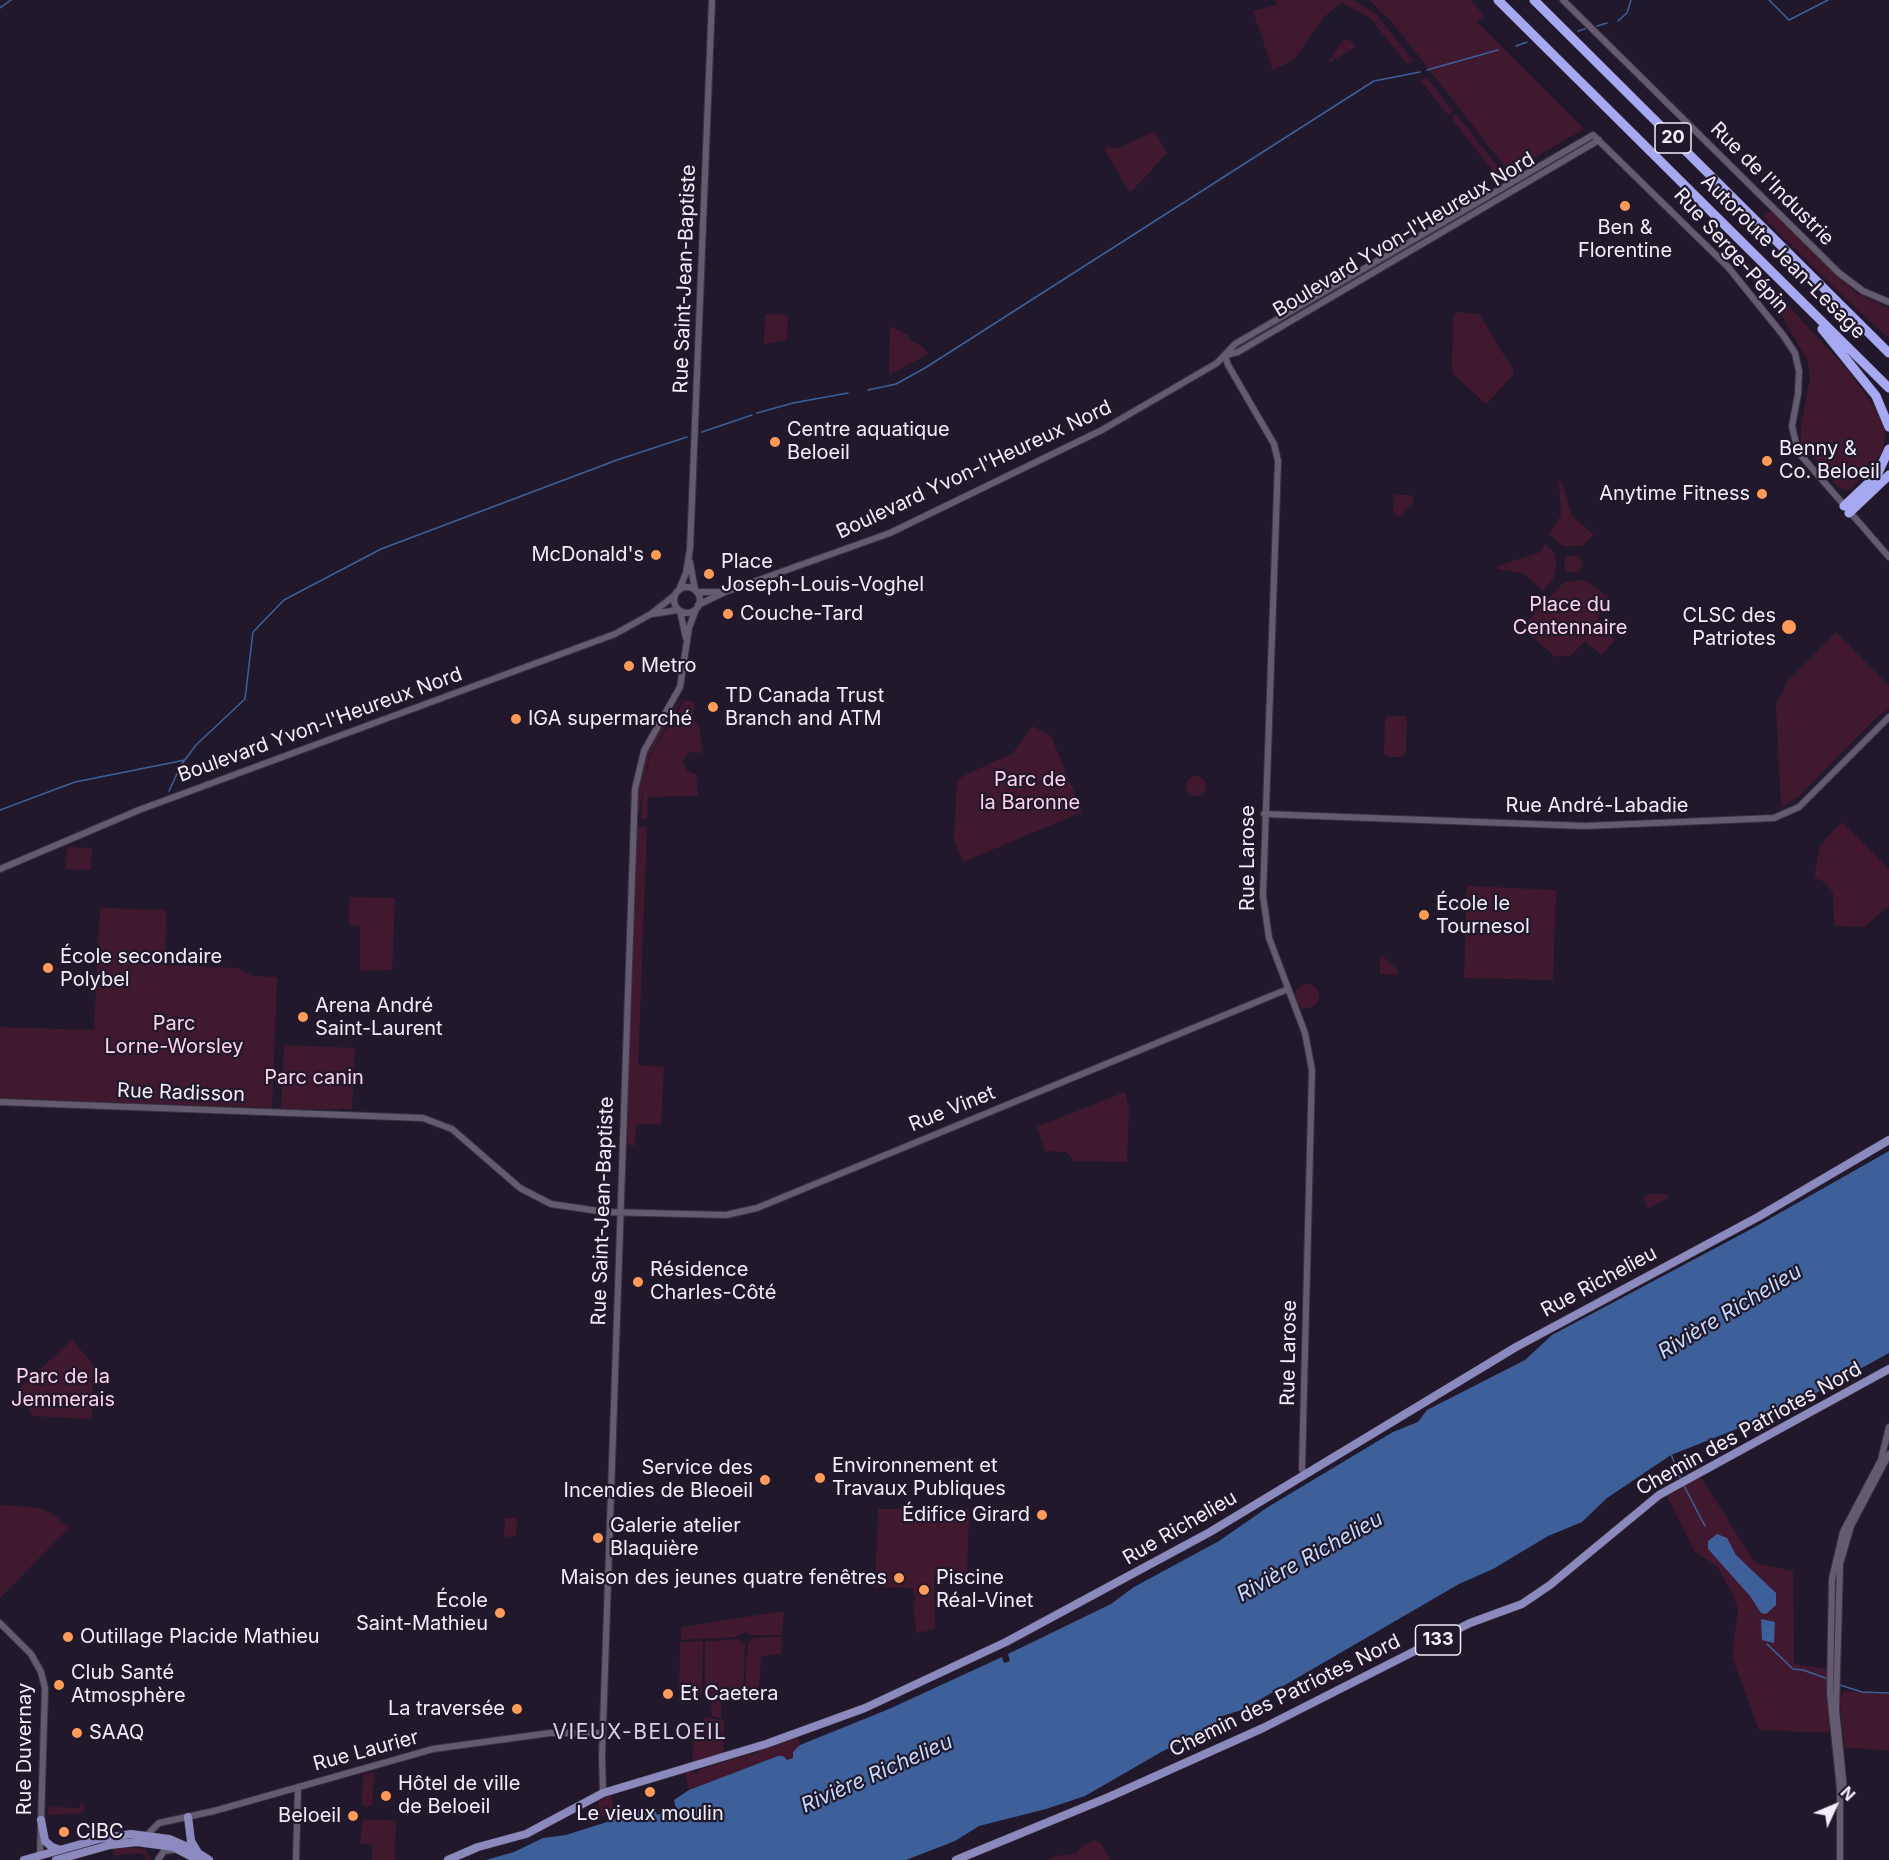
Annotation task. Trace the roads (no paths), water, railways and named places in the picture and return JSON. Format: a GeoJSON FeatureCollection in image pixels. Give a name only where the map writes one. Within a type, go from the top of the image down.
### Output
{"type":"FeatureCollection","features":[{"type":"Feature","properties":{"kind":"highway","name":"Autoroute Jean-Lesage"},"geometry":{"type":"LineString","coordinates":[[1498,0],[1889,388]]}},
{"type":"Feature","properties":{"kind":"highway","name":"Autoroute Jean-Lesage"},"geometry":{"type":"LineString","coordinates":[[1534,0],[1889,353]]}},
{"type":"Feature","properties":{"kind":"highway"},"geometry":{"type":"LineString","coordinates":[[1794,294],[1876,396],[1889,427]]}},
{"type":"Feature","properties":{"kind":"highway"},"geometry":{"type":"LineString","coordinates":[[1846,509],[1877,475],[1889,449]]}},
{"type":"Feature","properties":{"kind":"highway"},"geometry":{"type":"LineString","coordinates":[[1846,509],[1889,475]]}},
{"type":"Feature","properties":{"kind":"main road","name":"Rue Richelieu"},"geometry":{"type":"LineString","coordinates":[[448,1860],[478,1846],[526,1834],[603,1793],[656,1779],[782,1738],[865,1708],[959,1665],[1097,1595],[1210,1532],[1516,1347],[1763,1214],[1889,1140]]}},
{"type":"Feature","properties":{"kind":"main road","name":"Chemin des Patriotes Nord"},"geometry":{"type":"LineString","coordinates":[[956,1860],[1098,1802],[1252,1733],[1470,1623],[1522,1604],[1550,1585],[1652,1500],[1888,1372]]}},
{"type":"Feature","properties":{"kind":"main road"},"geometry":{"type":"LineString","coordinates":[[188,1817],[191,1841],[198,1856]]}},
{"type":"Feature","properties":{"kind":"main road"},"geometry":{"type":"LineString","coordinates":[[41,1820],[43,1837],[48,1844],[56,1849],[66,1848]]}},
{"type":"Feature","properties":{"kind":"main road"},"geometry":{"type":"LineString","coordinates":[[24,1860],[112,1836],[147,1835],[169,1839],[198,1856]]}},
{"type":"Feature","properties":{"kind":"main road"},"geometry":{"type":"LineString","coordinates":[[56,1860],[110,1845],[141,1842],[163,1845],[209,1860]]}},
{"type":"Feature","properties":{"kind":"street","name":"Rue Saint-Jean-Baptiste"},"geometry":{"type":"LineString","coordinates":[[696,591],[689,558],[712,0]]}},
{"type":"Feature","properties":{"kind":"street","name":"Rue de l'Industrie"},"geometry":{"type":"LineString","coordinates":[[1563,0],[1839,273],[1863,291],[1889,302]]}},
{"type":"Feature","properties":{"kind":"street","name":"Rue Serge-Pépin"},"geometry":{"type":"LineString","coordinates":[[1593,135],[1728,267],[1786,338],[1796,357],[1799,376],[1792,426],[1794,443],[1808,466],[1889,557]]}},
{"type":"Feature","properties":{"kind":"street","name":"Boulevard Yvon-l'Heureux Nord"},"geometry":{"type":"LineString","coordinates":[[697,607],[725,592],[903,526],[1108,427],[1203,372],[1235,344],[1593,135]]}},
{"type":"Feature","properties":{"kind":"street","name":"Boulevard Yvon-l'Heureux Nord"},"geometry":{"type":"LineString","coordinates":[[1225,355],[1238,352],[1514,188],[1599,141]]}},
{"type":"Feature","properties":{"kind":"street","name":"Rue Larose"},"geometry":{"type":"LineString","coordinates":[[1225,355],[1228,365],[1274,444],[1278,460],[1262,885],[1265,922],[1271,947],[1307,1041],[1313,1085],[1302,1469],[1305,1473]]}},
{"type":"Feature","properties":{"kind":"street","name":"Rue Saint-Jean-Baptiste"},"geometry":{"type":"LineString","coordinates":[[677,592],[689,558]]}},
{"type":"Feature","properties":{"kind":"street"},"geometry":{"type":"LineString","coordinates":[[688,587],[696,591],[697,607],[689,613],[679,610],[674,603],[677,592],[688,587]]}},
{"type":"Feature","properties":{"kind":"street","name":"Boulevard Yvon-l'Heureux Nord"},"geometry":{"type":"LineString","coordinates":[[696,591],[725,592]]}},
{"type":"Feature","properties":{"kind":"street","name":"Boulevard Yvon-l'Heureux Nord"},"geometry":{"type":"LineString","coordinates":[[0,868],[139,810],[609,637],[651,614],[677,592]]}},
{"type":"Feature","properties":{"kind":"street","name":"Rue Saint-Jean-Baptiste"},"geometry":{"type":"LineString","coordinates":[[603,1793],[602,1734],[635,782],[644,751],[679,690],[687,642],[697,607]]}},
{"type":"Feature","properties":{"kind":"street","name":"Rue Saint-Jean-Baptiste"},"geometry":{"type":"LineString","coordinates":[[679,610],[687,642]]}},
{"type":"Feature","properties":{"kind":"street","name":"Boulevard Yvon-l'Heureux Nord"},"geometry":{"type":"LineString","coordinates":[[651,614],[679,610]]}},
{"type":"Feature","properties":{"kind":"street","name":"Rue André-Labadie"},"geometry":{"type":"LineString","coordinates":[[1264,814],[1585,826],[1774,818],[1799,807],[1889,717]]}},
{"type":"Feature","properties":{"kind":"street","name":"Rue Vinet"},"geometry":{"type":"LineString","coordinates":[[620,1212],[720,1216],[752,1210],[1288,989]]}},
{"type":"Feature","properties":{"kind":"street","name":"Rue Radisson"},"geometry":{"type":"LineString","coordinates":[[0,1102],[427,1119],[459,1134],[516,1185],[537,1198],[571,1209],[620,1212]]}},
{"type":"Feature","properties":{"kind":"street"},"geometry":{"type":"LineString","coordinates":[[1842,1860],[1840,1789],[1830,1693],[1833,1579],[1843,1532],[1881,1460],[1889,1427]]}},
{"type":"Feature","properties":{"kind":"street"},"geometry":{"type":"LineString","coordinates":[[1842,1860],[1844,1789],[1836,1710],[1840,1564],[1851,1526],[1889,1454]]}},
{"type":"Feature","properties":{"kind":"street","name":"Rue Duvernay"},"geometry":{"type":"LineString","coordinates":[[0,1623],[29,1650],[44,1682],[40,1855]]}},
{"type":"Feature","properties":{"kind":"street","name":"Rue Laurier"},"geometry":{"type":"LineString","coordinates":[[147,1835],[159,1823],[446,1747],[553,1733],[602,1734]]}},
{"type":"Feature","properties":{"kind":"street"},"geometry":{"type":"LineString","coordinates":[[296,1860],[298,1787]]}},
{"type":"Feature","properties":{"kind":"street"},"geometry":{"type":"LineString","coordinates":[[141,1842],[152,1848],[158,1860],[166,1850],[182,1851]]}},
{"type":"Feature","properties":{"kind":"water","name":"Rivière Richelieu"},"geometry":{"type":"Polygon","coordinates":[[[1889,1151],[1889,1353],[1785,1410],[1671,1455],[1607,1498],[1582,1522],[1548,1536],[1493,1569],[1459,1584],[1242,1710],[1222,1716],[1210,1729],[1163,1751],[1085,1796],[1046,1809],[979,1826],[955,1841],[906,1860],[486,1860],[514,1852],[543,1838],[566,1835],[607,1822],[634,1810],[655,1809],[657,1815],[676,1808],[674,1800],[689,1790],[778,1756],[783,1756],[787,1760],[793,1758],[793,1752],[800,1745],[889,1709],[1002,1657],[1004,1663],[1010,1661],[1008,1654],[1111,1604],[1134,1587],[1219,1541],[1268,1507],[1393,1432],[1418,1422],[1427,1410],[1525,1360],[1552,1335],[1755,1227],[1889,1151]]]}},
{"type":"Feature","properties":{"kind":"water"},"geometry":{"type":"Polygon","coordinates":[[[1717,1534],[1727,1538],[1736,1555],[1776,1593],[1776,1605],[1766,1614],[1761,1613],[1750,1596],[1708,1549],[1708,1541],[1717,1534]]]}},
{"type":"Feature","properties":{"kind":"water"},"geometry":{"type":"Polygon","coordinates":[[[1761,1619],[1775,1622],[1774,1643],[1762,1640],[1761,1619]]]}},
{"type":"Feature","properties":{"kind":"waterway"},"geometry":{"type":"LineString","coordinates":[[0,8],[11,0]]}},
{"type":"Feature","properties":{"kind":"waterway"},"geometry":{"type":"LineString","coordinates":[[1618,21],[1627,13],[1631,0]]}},
{"type":"Feature","properties":{"kind":"waterway"},"geometry":{"type":"LineString","coordinates":[[1769,0],[1789,20],[1828,0]]}},
{"type":"Feature","properties":{"kind":"waterway"},"geometry":{"type":"LineString","coordinates":[[1597,26],[1607,23]]}},
{"type":"Feature","properties":{"kind":"waterway"},"geometry":{"type":"LineString","coordinates":[[1578,31],[1585,29]]}},
{"type":"Feature","properties":{"kind":"waterway"},"geometry":{"type":"LineString","coordinates":[[1516,46],[1527,42]]}},
{"type":"Feature","properties":{"kind":"waterway"},"geometry":{"type":"LineString","coordinates":[[1427,70],[1498,50]]}},
{"type":"Feature","properties":{"kind":"waterway"},"geometry":{"type":"LineString","coordinates":[[868,390],[896,384],[925,368],[1374,81],[1420,72]]}},
{"type":"Feature","properties":{"kind":"waterway"},"geometry":{"type":"LineString","coordinates":[[757,413],[793,403],[848,393]]}},
{"type":"Feature","properties":{"kind":"waterway"},"geometry":{"type":"LineString","coordinates":[[702,432],[752,415]]}},
{"type":"Feature","properties":{"kind":"waterway"},"geometry":{"type":"LineString","coordinates":[[169,791],[181,765],[196,745],[245,699],[253,632],[284,600],[381,549],[617,460],[687,437]]}},
{"type":"Feature","properties":{"kind":"waterway"},"geometry":{"type":"LineString","coordinates":[[0,810],[75,782],[185,760]]}},
{"type":"Feature","properties":{"kind":"waterway"},"geometry":{"type":"LineString","coordinates":[[1671,1454],[1681,1480]]}},
{"type":"Feature","properties":{"kind":"waterway"},"geometry":{"type":"LineString","coordinates":[[1683,1484],[1705,1526]]}},
{"type":"Feature","properties":{"kind":"waterway"},"geometry":{"type":"LineString","coordinates":[[1767,1644],[1793,1669],[1828,1679]]}},
{"type":"Feature","properties":{"kind":"waterway"},"geometry":{"type":"LineString","coordinates":[[1840,1685],[1862,1692],[1889,1693]]}},
{"type":"Feature","properties":{"kind":"place","name":"Ben & Florentine"},"geometry":{"type":"Point","coordinates":[1625,206]}},
{"type":"Feature","properties":{"kind":"place","name":"Centre aquatique Beloeil"},"geometry":{"type":"Point","coordinates":[775,442]}},
{"type":"Feature","properties":{"kind":"place","name":"Benny & Co. Beloeil"},"geometry":{"type":"Point","coordinates":[1767,461]}},
{"type":"Feature","properties":{"kind":"place","name":"Anytime Fitness"},"geometry":{"type":"Point","coordinates":[1762,494]}},
{"type":"Feature","properties":{"kind":"place","name":"McDonald's"},"geometry":{"type":"Point","coordinates":[656,555]}},
{"type":"Feature","properties":{"kind":"place","name":"Place Joseph-Louis-Voghel"},"geometry":{"type":"Point","coordinates":[709,574]}},
{"type":"Feature","properties":{"kind":"place","name":"Couche-Tard"},"geometry":{"type":"Point","coordinates":[728,614]}},
{"type":"Feature","properties":{"kind":"place","name":"CLSC des Patriotes"},"geometry":{"type":"Point","coordinates":[1789,627]}},
{"type":"Feature","properties":{"kind":"place","name":"Metro"},"geometry":{"type":"Point","coordinates":[629,666]}},
{"type":"Feature","properties":{"kind":"place","name":"TD Canada Trust Branch and ATM"},"geometry":{"type":"Point","coordinates":[713,707]}},
{"type":"Feature","properties":{"kind":"place","name":"IGA supermarché"},"geometry":{"type":"Point","coordinates":[516,719]}},
{"type":"Feature","properties":{"kind":"place","name":"École le Tournesol"},"geometry":{"type":"Point","coordinates":[1424,915]}},
{"type":"Feature","properties":{"kind":"place","name":"École secondaire Polybel"},"geometry":{"type":"Point","coordinates":[48,968]}},
{"type":"Feature","properties":{"kind":"place","name":"Arena André Saint-Laurent"},"geometry":{"type":"Point","coordinates":[303,1017]}},
{"type":"Feature","properties":{"kind":"place","name":"Résidence Charles-Côté"},"geometry":{"type":"Point","coordinates":[638,1282]}},
{"type":"Feature","properties":{"kind":"place","name":"Environnement et Travaux Publiques"},"geometry":{"type":"Point","coordinates":[820,1478]}},
{"type":"Feature","properties":{"kind":"place","name":"Service des Incendies de Bleoeil"},"geometry":{"type":"Point","coordinates":[765,1480]}},
{"type":"Feature","properties":{"kind":"place","name":"Édifice Girard"},"geometry":{"type":"Point","coordinates":[1042,1515]}},
{"type":"Feature","properties":{"kind":"place","name":"Galerie atelier Blaquière"},"geometry":{"type":"Point","coordinates":[598,1538]}},
{"type":"Feature","properties":{"kind":"place","name":"Maison des jeunes quatre fenêtres"},"geometry":{"type":"Point","coordinates":[899,1578]}},
{"type":"Feature","properties":{"kind":"place","name":"Piscine Réal-Vinet"},"geometry":{"type":"Point","coordinates":[924,1590]}},
{"type":"Feature","properties":{"kind":"place","name":"École Saint-Mathieu"},"geometry":{"type":"Point","coordinates":[500,1613]}},
{"type":"Feature","properties":{"kind":"place","name":"Outillage Placide Mathieu"},"geometry":{"type":"Point","coordinates":[68,1637]}},
{"type":"Feature","properties":{"kind":"place","name":"Club Santé Atmosphère"},"geometry":{"type":"Point","coordinates":[59,1685]}},
{"type":"Feature","properties":{"kind":"place","name":"Et Caetera"},"geometry":{"type":"Point","coordinates":[668,1694]}},
{"type":"Feature","properties":{"kind":"place","name":"La traversée"},"geometry":{"type":"Point","coordinates":[517,1709]}},
{"type":"Feature","properties":{"kind":"place","name":"SAAQ"},"geometry":{"type":"Point","coordinates":[77,1733]}},
{"type":"Feature","properties":{"kind":"place","name":"Le vieux moulin"},"geometry":{"type":"Point","coordinates":[650,1792]}},
{"type":"Feature","properties":{"kind":"place","name":"Hôtel de ville de Beloeil"},"geometry":{"type":"Point","coordinates":[386,1796]}},
{"type":"Feature","properties":{"kind":"place","name":"Beloeil"},"geometry":{"type":"Point","coordinates":[353,1816]}},
{"type":"Feature","properties":{"kind":"place","name":"CIBC"},"geometry":{"type":"Point","coordinates":[64,1832]}},
{"type":"Feature","properties":{"kind":"district","name":"VIEUX-BELOEIL"},"geometry":{"type":"Point","coordinates":[640,1733]}},
{"type":"Feature","properties":{"kind":"park label","name":"Place du Centennaire"},"geometry":{"type":"Point","coordinates":[1570,616]}},
{"type":"Feature","properties":{"kind":"park label","name":"Parc de la Baronne"},"geometry":{"type":"Point","coordinates":[1030,792]}},
{"type":"Feature","properties":{"kind":"park label","name":"Parc Lorne-Worsley"},"geometry":{"type":"Point","coordinates":[174,1036]}},
{"type":"Feature","properties":{"kind":"park label","name":"Parc canin"},"geometry":{"type":"Point","coordinates":[314,1078]}},
{"type":"Feature","properties":{"kind":"park label","name":"Parc de la Jemmerais"},"geometry":{"type":"Point","coordinates":[63,1388]}}]}
